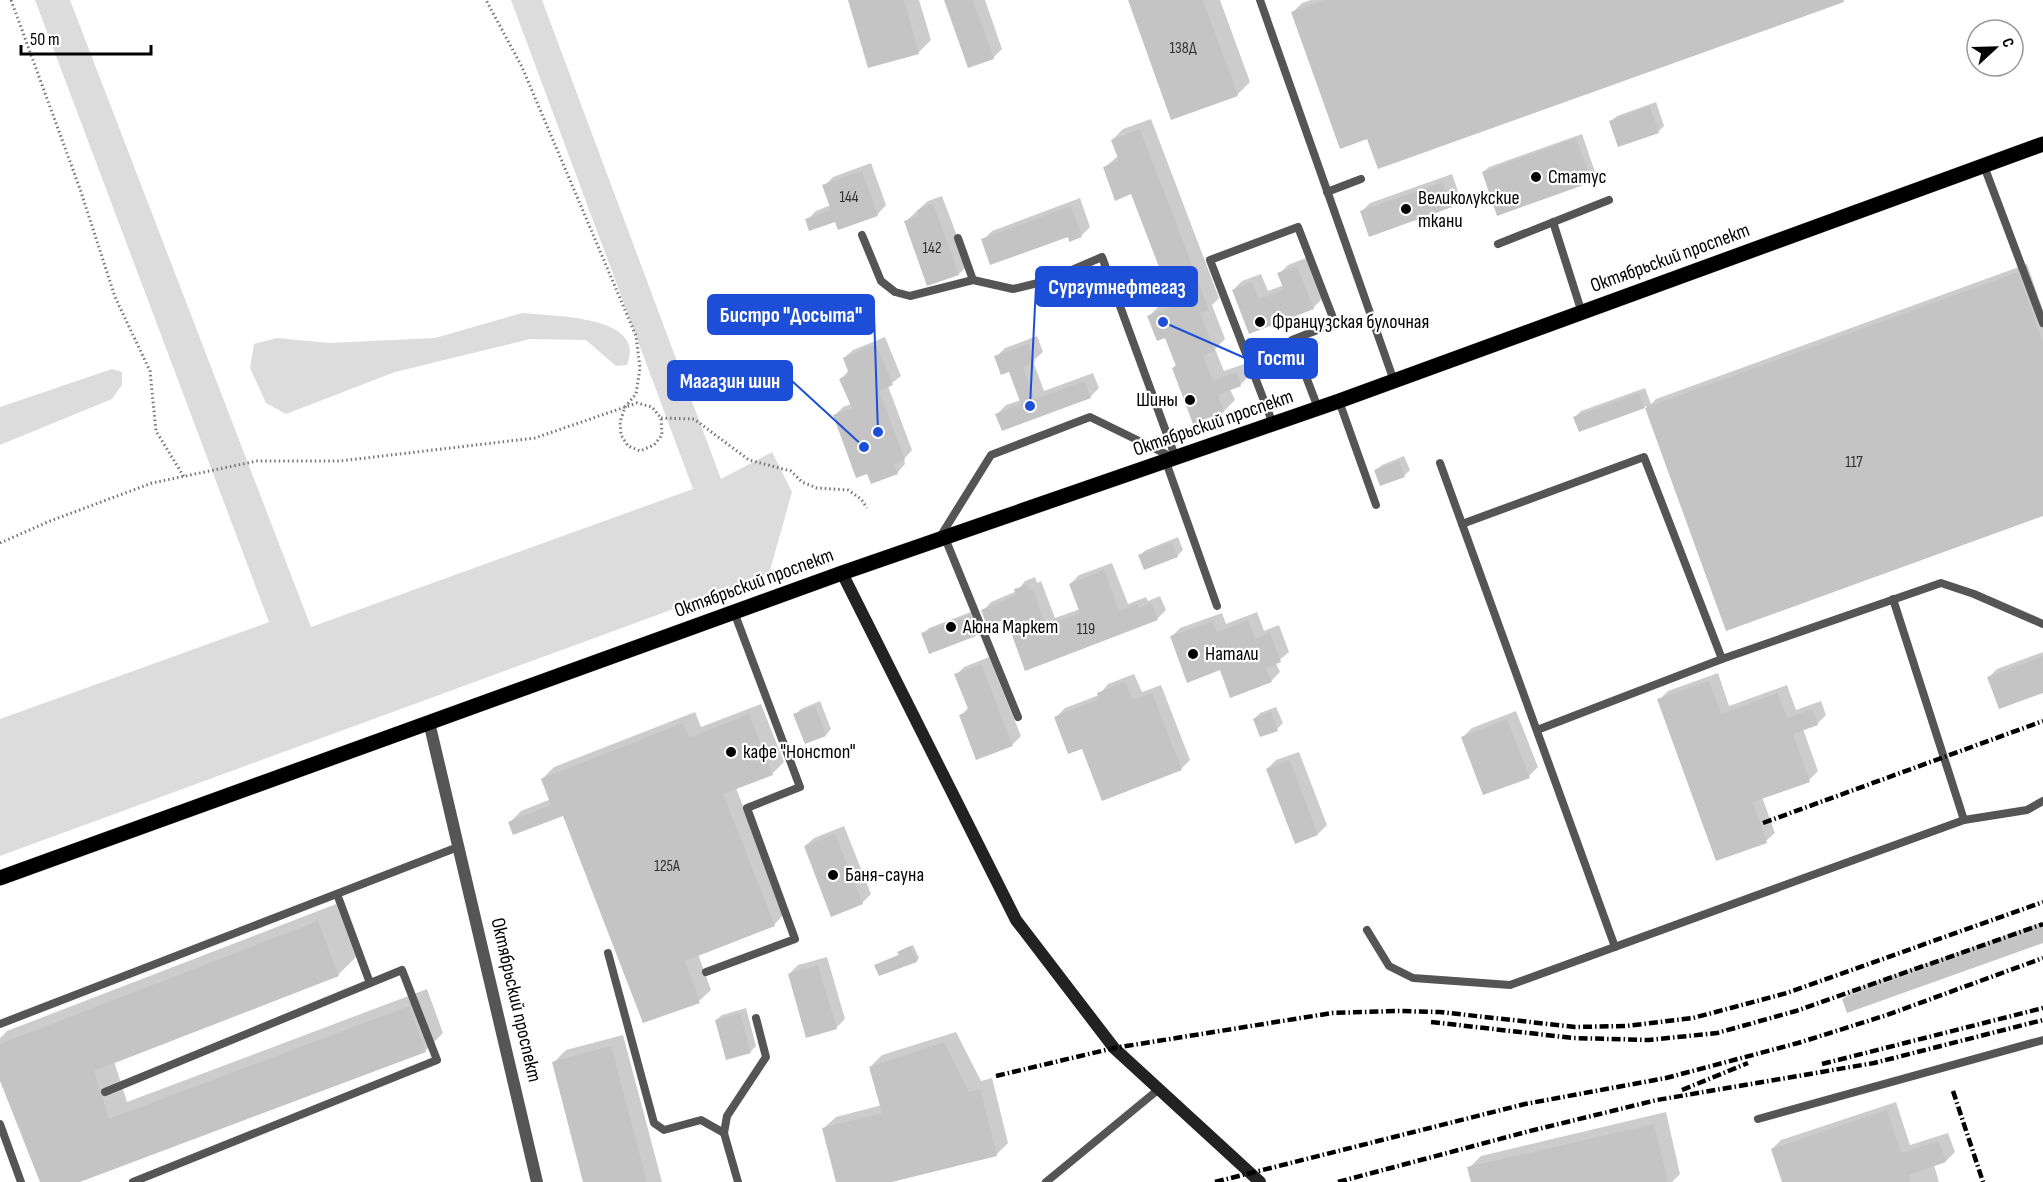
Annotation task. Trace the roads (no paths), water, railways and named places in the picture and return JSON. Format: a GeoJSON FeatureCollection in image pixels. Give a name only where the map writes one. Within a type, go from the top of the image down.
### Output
{"type":"FeatureCollection","features":[{"type":"Feature","properties":{"kind":"main road","name":"Октябрьский проспект"},"geometry":{"type":"LineString","coordinates":[[0,878],[842,573],[1339,401],[2043,144]]}},
{"type":"Feature","properties":{"kind":"street"},"geometry":{"type":"LineString","coordinates":[[842,573],[1016,920],[1114,1048],[1260,1182]]}},
{"type":"Feature","properties":{"kind":"street","name":"Октябрьский проспект"},"geometry":{"type":"LineString","coordinates":[[429,722],[537,1182]]}},
{"type":"Feature","properties":{"kind":"lane"},"geometry":{"type":"LineString","coordinates":[[1260,0],[1394,381]]}},
{"type":"Feature","properties":{"kind":"lane"},"geometry":{"type":"LineString","coordinates":[[1984,166],[2043,323]]}},
{"type":"Feature","properties":{"kind":"lane"},"geometry":{"type":"LineString","coordinates":[[1327,192],[1360,179]]}},
{"type":"Feature","properties":{"kind":"lane"},"geometry":{"type":"LineString","coordinates":[[1498,244],[1609,200]]}},
{"type":"Feature","properties":{"kind":"lane"},"geometry":{"type":"LineString","coordinates":[[1553,222],[1582,313]]}},
{"type":"Feature","properties":{"kind":"lane"},"geometry":{"type":"LineString","coordinates":[[1273,424],[1210,260],[1298,227],[1335,323],[1292,340],[1318,408]]}},
{"type":"Feature","properties":{"kind":"lane"},"geometry":{"type":"LineString","coordinates":[[862,235],[881,281],[895,292],[910,296],[973,279],[1013,290],[1046,281],[1102,257],[1217,606]]}},
{"type":"Feature","properties":{"kind":"lane"},"geometry":{"type":"LineString","coordinates":[[958,238],[973,279]]}},
{"type":"Feature","properties":{"kind":"lane"},"geometry":{"type":"LineString","coordinates":[[1339,401],[1376,506]]}},
{"type":"Feature","properties":{"kind":"lane"},"geometry":{"type":"LineString","coordinates":[[1018,717],[941,539],[991,455],[1090,417],[1171,461]]}},
{"type":"Feature","properties":{"kind":"lane"},"geometry":{"type":"LineString","coordinates":[[1462,524],[1644,457],[1722,659]]}},
{"type":"Feature","properties":{"kind":"lane"},"geometry":{"type":"LineString","coordinates":[[1440,463],[1615,947]]}},
{"type":"Feature","properties":{"kind":"lane"},"geometry":{"type":"LineString","coordinates":[[1537,730],[1722,659],[1941,583],[1974,594],[2043,624]]}},
{"type":"Feature","properties":{"kind":"lane"},"geometry":{"type":"LineString","coordinates":[[1893,599],[1964,820]]}},
{"type":"Feature","properties":{"kind":"lane"},"geometry":{"type":"LineString","coordinates":[[706,972],[795,939],[747,808],[800,787],[734,612]]}},
{"type":"Feature","properties":{"kind":"lane"},"geometry":{"type":"LineString","coordinates":[[1366,930],[1389,966],[1413,978],[1510,985],[1964,820],[2027,810],[2043,801]]}},
{"type":"Feature","properties":{"kind":"lane"},"geometry":{"type":"LineString","coordinates":[[0,1024],[458,847]]}},
{"type":"Feature","properties":{"kind":"lane"},"geometry":{"type":"LineString","coordinates":[[337,894],[370,983]]}},
{"type":"Feature","properties":{"kind":"lane"},"geometry":{"type":"LineString","coordinates":[[608,953],[654,1123],[664,1130],[701,1120],[724,1133]]}},
{"type":"Feature","properties":{"kind":"lane"},"geometry":{"type":"LineString","coordinates":[[105,1092],[402,970],[437,1060],[132,1182]]}},
{"type":"Feature","properties":{"kind":"lane"},"geometry":{"type":"LineString","coordinates":[[738,1182],[724,1133],[727,1116],[766,1057],[756,1018]]}},
{"type":"Feature","properties":{"kind":"lane"},"geometry":{"type":"LineString","coordinates":[[1758,1119],[2043,1040]]}},
{"type":"Feature","properties":{"kind":"lane"},"geometry":{"type":"LineString","coordinates":[[1046,1182],[1160,1089]]}},
{"type":"Feature","properties":{"kind":"lane"},"geometry":{"type":"LineString","coordinates":[[0,1125],[21,1182]]}},
{"type":"Feature","properties":{"kind":"railway"},"geometry":{"type":"LineString","coordinates":[[1763,823],[2043,721]]}},
{"type":"Feature","properties":{"kind":"railway"},"geometry":{"type":"LineString","coordinates":[[996,1076],[1114,1048],[1332,1013],[1440,1012],[1575,1027],[1626,1026],[1693,1018],[1787,993],[2043,902]]}},
{"type":"Feature","properties":{"kind":"railway"},"geometry":{"type":"LineString","coordinates":[[1431,1022],[1573,1038],[1649,1040],[1717,1033],[1796,1011],[2043,924]]}},
{"type":"Feature","properties":{"kind":"railway"},"geometry":{"type":"LineString","coordinates":[[1215,1182],[1525,1104],[1666,1078],[1798,1043],[1887,1015],[2043,958]]}},
{"type":"Feature","properties":{"kind":"railway"},"geometry":{"type":"LineString","coordinates":[[1822,1064],[2043,1008]]}},
{"type":"Feature","properties":{"kind":"railway"},"geometry":{"type":"LineString","coordinates":[[1338,1182],[1657,1100],[1874,1063],[2043,1020]]}},
{"type":"Feature","properties":{"kind":"railway"},"geometry":{"type":"LineString","coordinates":[[1682,1090],[1748,1063]]}},
{"type":"Feature","properties":{"kind":"railway"},"geometry":{"type":"LineString","coordinates":[[1953,1091],[1983,1182]]}},
{"type":"Feature","properties":{"kind":"place","name":"Статус"},"geometry":{"type":"Point","coordinates":[1536,177]}},
{"type":"Feature","properties":{"kind":"place","name":"Великолукские ткани"},"geometry":{"type":"Point","coordinates":[1406,209]}},
{"type":"Feature","properties":{"kind":"place","name":"Гости"},"geometry":{"type":"Point","coordinates":[1163,322]}},
{"type":"Feature","properties":{"kind":"place","name":"Французская булочная"},"geometry":{"type":"Point","coordinates":[1260,322]}},
{"type":"Feature","properties":{"kind":"place","name":"Шины"},"geometry":{"type":"Point","coordinates":[1190,400]}},
{"type":"Feature","properties":{"kind":"place","name":"Сургутнефтегаз"},"geometry":{"type":"Point","coordinates":[1030,406]}},
{"type":"Feature","properties":{"kind":"place","name":"Бистро \"Досыта\""},"geometry":{"type":"Point","coordinates":[878,432]}},
{"type":"Feature","properties":{"kind":"place","name":"Магазин шин"},"geometry":{"type":"Point","coordinates":[864,447]}},
{"type":"Feature","properties":{"kind":"place","name":"Аюна Маркет"},"geometry":{"type":"Point","coordinates":[951,627]}},
{"type":"Feature","properties":{"kind":"place","name":"Натали"},"geometry":{"type":"Point","coordinates":[1193,654]}},
{"type":"Feature","properties":{"kind":"place","name":"кафе \"Нонстоп\""},"geometry":{"type":"Point","coordinates":[731,752]}},
{"type":"Feature","properties":{"kind":"place","name":"Баня-сауна"},"geometry":{"type":"Point","coordinates":[833,875]}}]}
